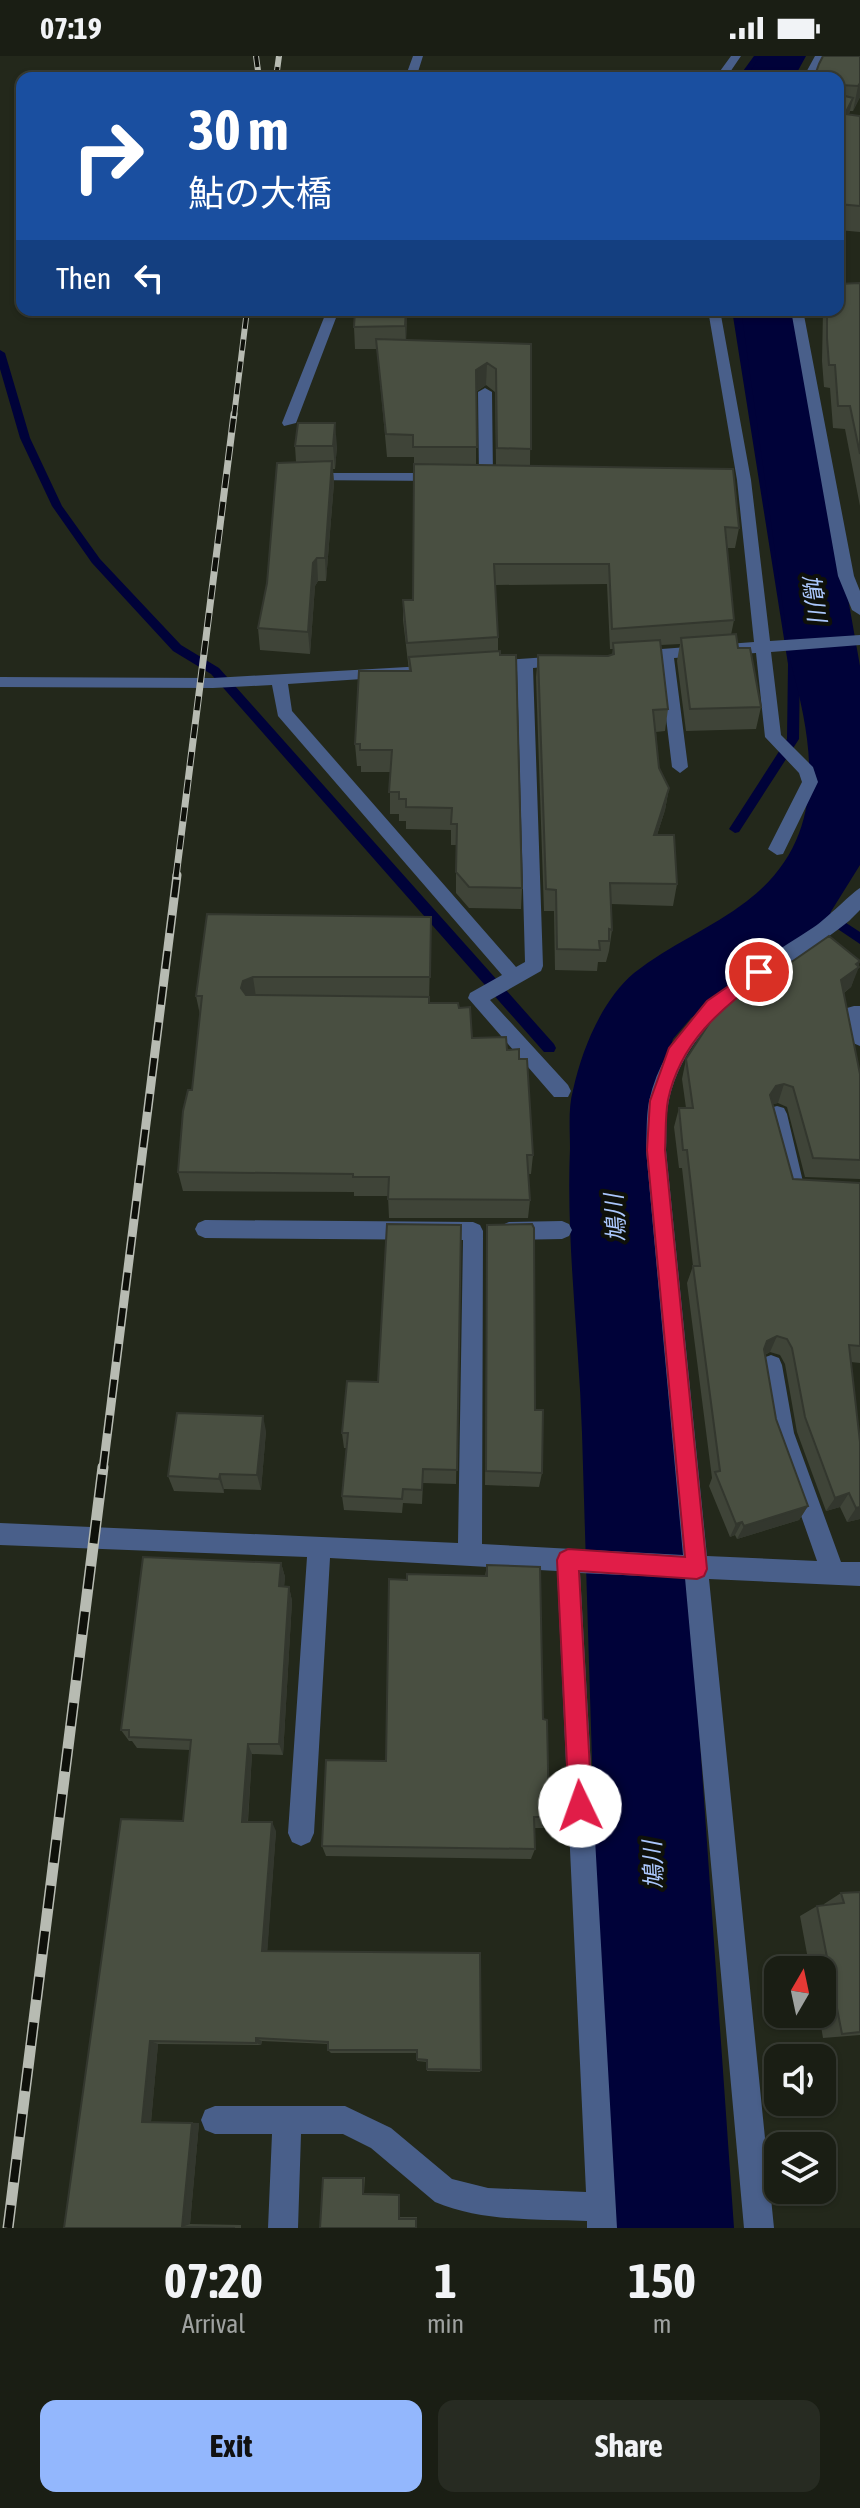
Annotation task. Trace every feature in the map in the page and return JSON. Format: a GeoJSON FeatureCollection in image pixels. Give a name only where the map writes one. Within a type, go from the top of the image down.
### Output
{"type":"FeatureCollection","features":[{"type":"Feature","properties":{"kind":"street"},"geometry":{"type":"LineString","coordinates":[[289,423],[331,316]]}},
{"type":"Feature","properties":{"kind":"street"},"geometry":{"type":"LineString","coordinates":[[715,316],[736,480],[770,645],[773,737],[807,771],[810,782],[777,849]]}},
{"type":"Feature","properties":{"kind":"street"},"geometry":{"type":"LineString","coordinates":[[798,316],[846,576],[860,610]]}},
{"type":"Feature","properties":{"kind":"street"},"geometry":{"type":"LineString","coordinates":[[297,476],[478,478],[485,392]]}},
{"type":"Feature","properties":{"kind":"street"},"geometry":{"type":"LineString","coordinates":[[622,657],[856,640]]}},
{"type":"Feature","properties":{"kind":"street"},"geometry":{"type":"LineString","coordinates":[[666,654],[680,767]]}},
{"type":"Feature","properties":{"kind":"street"},"geometry":{"type":"LineString","coordinates":[[479,666],[578,660]]}},
{"type":"Feature","properties":{"kind":"street"},"geometry":{"type":"LineString","coordinates":[[455,1007],[482,996],[534,966],[525,663]]}},
{"type":"Feature","properties":{"kind":"street"},"geometry":{"type":"LineString","coordinates":[[0,682],[213,683],[448,669]]}},
{"type":"Feature","properties":{"kind":"street"},"geometry":{"type":"LineString","coordinates":[[279,680],[284,712],[510,979]]}},
{"type":"Feature","properties":{"kind":"street"},"geometry":{"type":"LineString","coordinates":[[759,2228],[690,1568],[656,1150],[659,1101],[675,1053],[713,1006],[841,917],[860,895]]}},
{"type":"Feature","properties":{"kind":"street"},"geometry":{"type":"LineString","coordinates":[[482,996],[561,1091]]}},
{"type":"Feature","properties":{"kind":"street"},"geometry":{"type":"LineString","coordinates":[[860,1013],[854,1013],[860,1038]]}},
{"type":"Feature","properties":{"kind":"street"},"geometry":{"type":"LineString","coordinates":[[777,1114],[795,1189],[808,1190]]}},
{"type":"Feature","properties":{"kind":"street"},"geometry":{"type":"LineString","coordinates":[[205,1229],[562,1230]]}},
{"type":"Feature","properties":{"kind":"street"},"geometry":{"type":"LineString","coordinates":[[470,1555],[473,1231]]}},
{"type":"Feature","properties":{"kind":"street"},"geometry":{"type":"LineString","coordinates":[[771,1365],[783,1433],[833,1573]]}},
{"type":"Feature","properties":{"kind":"street"},"geometry":{"type":"LineString","coordinates":[[0,1534],[95,1534],[690,1568],[860,1574]]}},
{"type":"Feature","properties":{"kind":"street"},"geometry":{"type":"LineString","coordinates":[[301,1833],[319,1547]]}},
{"type":"Feature","properties":{"kind":"street"},"geometry":{"type":"LineString","coordinates":[[215,2120],[345,2120],[381,2138],[445,2192],[488,2203],[602,2217],[568,1560]]}},
{"type":"Feature","properties":{"kind":"street"},"geometry":{"type":"LineString","coordinates":[[283,2228],[287,2120]]}},
{"type":"Feature","properties":{"kind":"building"},"geometry":{"type":"Polygon","coordinates":[[[823,56],[860,56],[860,83],[858,86],[844,85],[844,72],[816,72],[823,56]]]}},
{"type":"Feature","properties":{"kind":"building"},"geometry":{"type":"Polygon","coordinates":[[[844,96],[853,98],[845,114],[860,116],[860,206],[844,205],[844,96]]]}},
{"type":"Feature","properties":{"kind":"building"},"geometry":{"type":"Polygon","coordinates":[[[860,283],[860,454],[850,406],[838,406],[835,365],[829,365],[827,316],[844,316],[844,284],[860,283]]]}},
{"type":"Feature","properties":{"kind":"building"},"geometry":{"type":"Polygon","coordinates":[[[355,316],[406,316],[405,326],[354,327],[355,316]]]}},
{"type":"Feature","properties":{"kind":"building"},"geometry":{"type":"Polygon","coordinates":[[[376,339],[531,344],[531,449],[497,448],[496,369],[487,363],[476,370],[477,447],[413,447],[413,435],[386,434],[376,339]]]}},
{"type":"Feature","properties":{"kind":"building"},"geometry":{"type":"Polygon","coordinates":[[[298,423],[335,423],[333,446],[295,446],[298,423]]]}},
{"type":"Feature","properties":{"kind":"building"},"geometry":{"type":"Polygon","coordinates":[[[332,461],[325,558],[317,558],[313,563],[308,632],[258,628],[267,583],[277,463],[332,461]]]}},
{"type":"Feature","properties":{"kind":"building"},"geometry":{"type":"Polygon","coordinates":[[[414,464],[733,469],[739,528],[725,527],[734,620],[612,629],[609,564],[494,564],[498,637],[407,643],[403,600],[413,600],[414,464]]]}},
{"type":"Feature","properties":{"kind":"building"},"geometry":{"type":"Polygon","coordinates":[[[736,634],[738,648],[750,648],[761,707],[690,709],[681,638],[736,634]]]}},
{"type":"Feature","properties":{"kind":"building"},"geometry":{"type":"Polygon","coordinates":[[[660,640],[668,709],[653,710],[659,768],[669,788],[654,835],[674,835],[677,884],[610,883],[612,930],[609,929],[609,941],[599,941],[600,950],[557,949],[556,890],[546,889],[538,655],[608,656],[614,654],[613,643],[660,640]]]}},
{"type":"Feature","properties":{"kind":"building"},"geometry":{"type":"Polygon","coordinates":[[[500,651],[500,655],[516,655],[522,888],[469,887],[456,872],[457,824],[451,824],[452,808],[406,807],[406,799],[399,799],[399,792],[389,792],[392,750],[360,750],[360,744],[355,744],[359,671],[411,671],[409,657],[500,651]]]}},
{"type":"Feature","properties":{"kind":"building"},"geometry":{"type":"Polygon","coordinates":[[[207,914],[431,917],[430,977],[253,977],[243,981],[241,988],[246,995],[429,997],[429,1003],[458,1003],[459,1008],[470,1007],[472,1038],[506,1037],[507,1050],[519,1049],[519,1059],[527,1059],[533,1155],[527,1155],[530,1200],[388,1199],[389,1177],[353,1177],[353,1174],[178,1172],[183,1111],[188,1090],[192,1090],[202,996],[196,996],[207,914]]]}},
{"type":"Feature","properties":{"kind":"building"},"geometry":{"type":"Polygon","coordinates":[[[829,936],[860,961],[856,964],[859,967],[841,980],[860,1074],[860,1160],[813,1158],[793,1087],[784,1084],[776,1086],[770,1095],[793,1179],[860,1183],[860,1346],[849,1345],[860,1442],[860,1507],[856,1508],[849,1493],[835,1498],[805,1417],[792,1348],[787,1339],[777,1336],[767,1341],[764,1349],[776,1419],[808,1506],[744,1526],[742,1522],[736,1524],[715,1472],[720,1471],[693,1266],[700,1266],[679,1108],[693,1108],[686,1059],[725,999],[756,976],[767,979],[829,936]]]}},
{"type":"Feature","properties":{"kind":"building"},"geometry":{"type":"Polygon","coordinates":[[[387,1224],[461,1225],[457,1470],[423,1469],[422,1490],[403,1489],[402,1499],[342,1496],[348,1433],[342,1433],[347,1381],[378,1382],[387,1224]]]}},
{"type":"Feature","properties":{"kind":"building"},"geometry":{"type":"Polygon","coordinates":[[[532,1224],[535,1410],[543,1410],[542,1473],[486,1471],[487,1225],[532,1224]]]}},
{"type":"Feature","properties":{"kind":"building"},"geometry":{"type":"Polygon","coordinates":[[[177,1413],[263,1416],[257,1475],[220,1474],[219,1479],[168,1476],[177,1413]]]}},
{"type":"Feature","properties":{"kind":"building"},"geometry":{"type":"Polygon","coordinates":[[[143,1557],[281,1563],[279,1586],[289,1587],[279,1744],[248,1744],[242,1822],[272,1822],[262,1951],[480,1953],[481,2070],[427,2069],[427,2060],[417,2059],[417,2050],[328,2050],[328,2042],[256,2038],[256,2043],[150,2041],[142,2122],[192,2123],[182,2227],[235,2228],[64,2228],[121,1819],[183,1821],[191,1740],[129,1737],[129,1730],[121,1730],[143,1557]]]}},
{"type":"Feature","properties":{"kind":"building"},"geometry":{"type":"Polygon","coordinates":[[[487,1565],[540,1567],[543,1719],[547,1720],[549,1817],[534,1817],[535,1849],[322,1846],[326,1760],[386,1761],[389,1579],[407,1580],[407,1574],[487,1576],[487,1565]]]}},
{"type":"Feature","properties":{"kind":"building"},"geometry":{"type":"Polygon","coordinates":[[[860,1892],[860,2032],[842,2034],[836,2003],[836,1956],[827,1956],[817,1906],[844,1903],[841,1893],[860,1892]]]}},
{"type":"Feature","properties":{"kind":"building"},"geometry":{"type":"Polygon","coordinates":[[[323,2178],[363,2178],[363,2194],[399,2195],[399,2219],[416,2219],[416,2228],[320,2228],[323,2178]]]}},
{"type":"Feature","properties":{"kind":"waterway"},"geometry":{"type":"LineString","coordinates":[[746,72],[758,56]]}},
{"type":"Feature","properties":{"kind":"waterway","name":"鳩川"},"geometry":{"type":"LineString","coordinates":[[774,72],[783,56]]}},
{"type":"Feature","properties":{"kind":"waterway"},"geometry":{"type":"LineString","coordinates":[[735,829],[793,739],[794,664],[738,316]]}},
{"type":"Feature","properties":{"kind":"waterway","name":"鳩川"},"geometry":{"type":"LineString","coordinates":[[671,2228],[630,1429],[612,1187],[614,1092],[637,1025],[662,996],[775,922],[800,898],[818,874],[842,822],[847,770],[841,718],[825,664],[770,316]]}},
{"type":"Feature","properties":{"kind":"waterway"},"geometry":{"type":"LineString","coordinates":[[0,353],[25,438],[57,506],[96,561],[177,648],[215,671],[549,1048]]}},
{"type":"Feature","properties":{"kind":"waterway"},"geometry":{"type":"LineString","coordinates":[[800,898],[860,939]]}},
{"type":"Feature","properties":{"kind":"waterway"},"geometry":{"type":"LineString","coordinates":[[591,1088],[613,1110]]}},
{"type":"Feature","properties":{"kind":"railway"},"geometry":{"type":"LineString","coordinates":[[256,56],[258,72]]}},
{"type":"Feature","properties":{"kind":"railway"},"geometry":{"type":"LineString","coordinates":[[277,72],[279,56]]}},
{"type":"Feature","properties":{"kind":"railway"},"geometry":{"type":"LineString","coordinates":[[234,416],[246,316]]}},
{"type":"Feature","properties":{"kind":"railway"},"geometry":{"type":"LineString","coordinates":[[176,877],[234,414]]}},
{"type":"Feature","properties":{"kind":"railway"},"geometry":{"type":"LineString","coordinates":[[103,1469],[177,875]]}},
{"type":"Feature","properties":{"kind":"railway"},"geometry":{"type":"LineString","coordinates":[[8,2228],[103,1467]]}},
{"type":"Feature","properties":{"kind":"route"},"geometry":{"type":"LineString","coordinates":[[580,1806],[568,1560],[697,1569],[656,1150],[659,1101],[675,1053],[713,1006],[759,972]]}}]}
